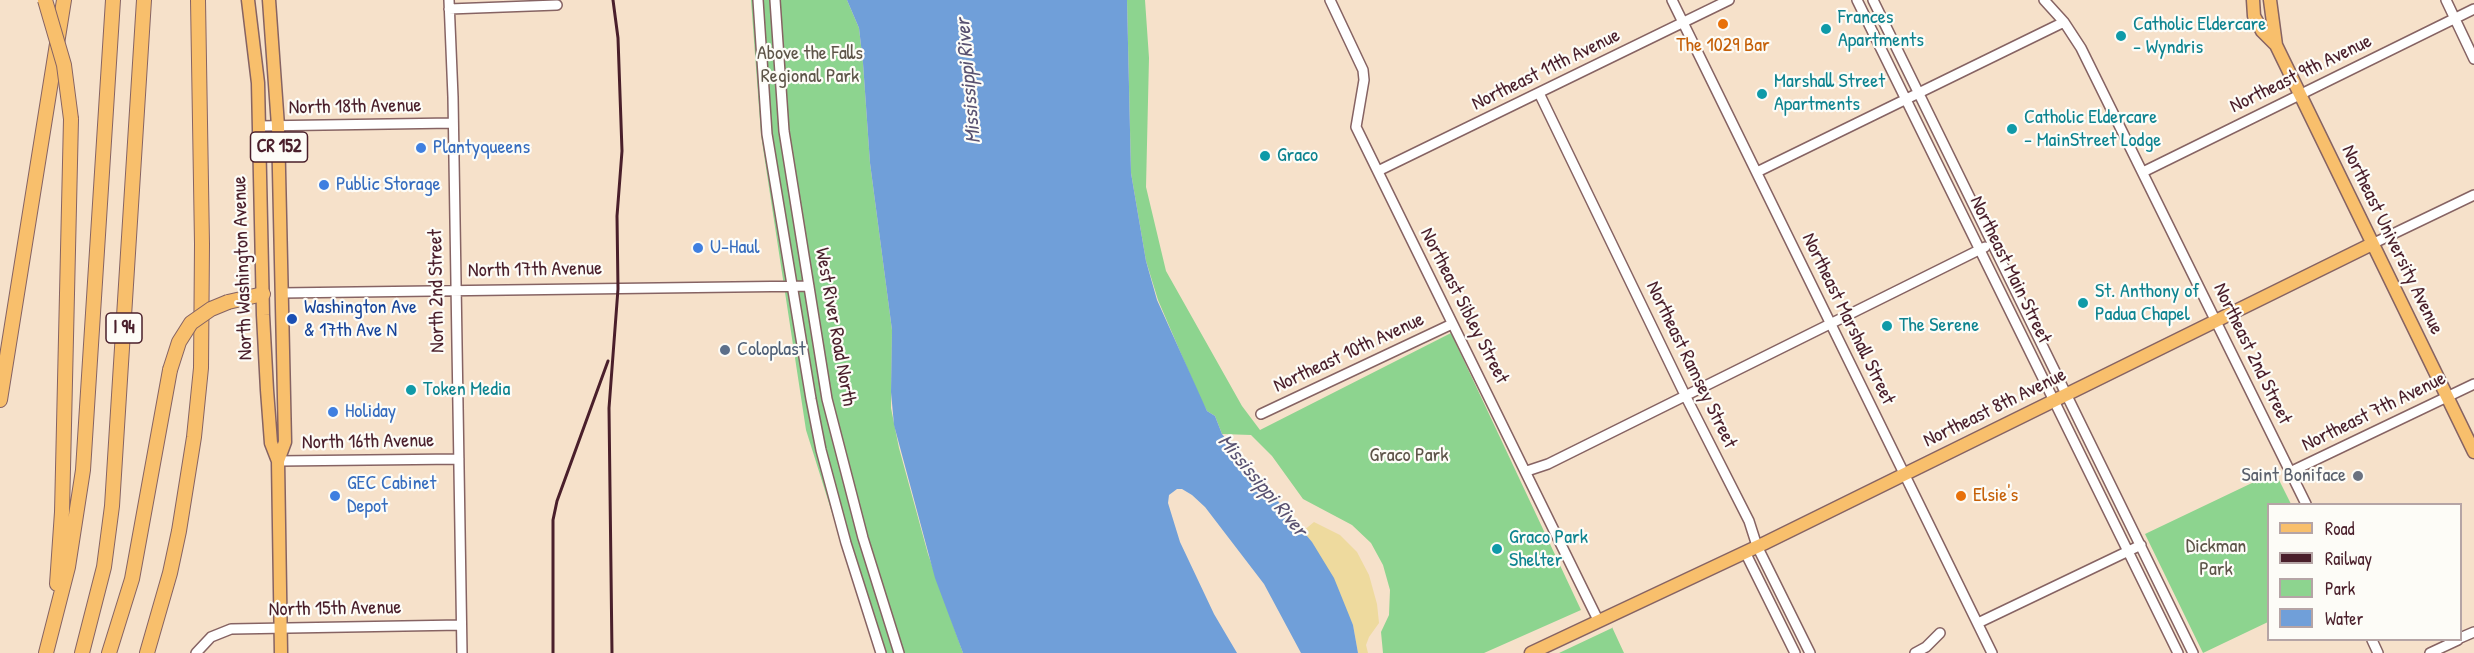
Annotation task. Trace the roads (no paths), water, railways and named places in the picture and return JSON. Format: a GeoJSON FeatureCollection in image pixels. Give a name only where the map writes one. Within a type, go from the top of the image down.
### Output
{"type":"FeatureCollection","features":[{"type":"Feature","properties":{"kind":"highway"},"geometry":{"type":"LineString","coordinates":[[45,0],[64,64],[71,119],[61,527],[56,592],[46,651]]}},
{"type":"Feature","properties":{"kind":"highway"},"geometry":{"type":"LineString","coordinates":[[0,400],[64,0]]}},
{"type":"Feature","properties":{"kind":"highway","name":"I 94"},"geometry":{"type":"LineString","coordinates":[[46,651],[72,546],[83,470],[113,0]]}},
{"type":"Feature","properties":{"kind":"highway","name":"I 94"},"geometry":{"type":"LineString","coordinates":[[82,653],[104,567],[112,506],[144,0]]}},
{"type":"Feature","properties":{"kind":"highway"},"geometry":{"type":"LineString","coordinates":[[147,653],[170,573],[179,531],[194,437],[201,368],[202,244],[198,0]]}},
{"type":"Feature","properties":{"kind":"highway"},"geometry":{"type":"LineString","coordinates":[[0,344],[25,236]]}},
{"type":"Feature","properties":{"kind":"highway"},"geometry":{"type":"LineString","coordinates":[[109,653],[132,579],[175,350],[190,323],[211,309],[228,302],[263,294]]}},
{"type":"Feature","properties":{"kind":"main road","name":"North Washington Avenue"},"geometry":{"type":"LineString","coordinates":[[248,0],[258,83],[263,294],[271,443],[278,461],[281,653]]}},
{"type":"Feature","properties":{"kind":"main road","name":"North Washington Avenue"},"geometry":{"type":"LineString","coordinates":[[268,0],[278,126],[285,442],[278,461]]}},
{"type":"Feature","properties":{"kind":"main road","name":"Northeast University Avenue"},"geometry":{"type":"LineString","coordinates":[[2247,0],[2262,31],[2276,45]]}},
{"type":"Feature","properties":{"kind":"main road"},"geometry":{"type":"LineString","coordinates":[[2253,0],[2254,15]]}},
{"type":"Feature","properties":{"kind":"main road","name":"Northeast University Avenue"},"geometry":{"type":"LineString","coordinates":[[2270,0],[2276,45],[2474,452]]}},
{"type":"Feature","properties":{"kind":"main road","name":"Northeast 8th Avenue"},"geometry":{"type":"LineString","coordinates":[[1531,653],[1745,552],[2372,244]]}},
{"type":"Feature","properties":{"kind":"main road","name":"North 17th Avenue"},"geometry":{"type":"LineString","coordinates":[[263,294],[281,293]]}},
{"type":"Feature","properties":{"kind":"street","name":"West River Road North"},"geometry":{"type":"LineString","coordinates":[[758,0],[767,134],[821,450],[846,543],[881,653]]}},
{"type":"Feature","properties":{"kind":"street","name":"West River Road North"},"geometry":{"type":"LineString","coordinates":[[775,0],[784,131],[827,399],[838,448],[886,618],[899,653]]}},
{"type":"Feature","properties":{"kind":"street","name":"Northeast Sibley Street"},"geometry":{"type":"LineString","coordinates":[[1330,0],[1363,70],[1364,80],[1356,127],[1527,471],[1599,622]]}},
{"type":"Feature","properties":{"kind":"street","name":"Northeast Marshall Street"},"geometry":{"type":"LineString","coordinates":[[1672,0],[1992,653]]}},
{"type":"Feature","properties":{"kind":"street","name":"Northeast 11th Avenue"},"geometry":{"type":"LineString","coordinates":[[1378,171],[1729,0]]}},
{"type":"Feature","properties":{"kind":"street","name":"Northeast Main Street"},"geometry":{"type":"LineString","coordinates":[[1857,0],[2178,653]]}},
{"type":"Feature","properties":{"kind":"street","name":"Northeast Main Street"},"geometry":{"type":"LineString","coordinates":[[1873,0],[2193,653]]}},
{"type":"Feature","properties":{"kind":"street","name":"Northeast 2nd Street"},"geometry":{"type":"LineString","coordinates":[[2044,0],[2064,22],[2082,48],[2306,503]]}},
{"type":"Feature","properties":{"kind":"street"},"geometry":{"type":"LineString","coordinates":[[2446,0],[2474,59]]}},
{"type":"Feature","properties":{"kind":"street"},"geometry":{"type":"LineString","coordinates":[[449,4],[557,5]]}},
{"type":"Feature","properties":{"kind":"street","name":"North 2nd Street"},"geometry":{"type":"LineString","coordinates":[[449,4],[462,653]]}},
{"type":"Feature","properties":{"kind":"street","name":"Northeast 9th Avenue"},"geometry":{"type":"LineString","coordinates":[[2143,172],[2474,9]]}},
{"type":"Feature","properties":{"kind":"street"},"geometry":{"type":"LineString","coordinates":[[1757,172],[2064,22]]}},
{"type":"Feature","properties":{"kind":"street","name":"Northeast Ramsey Street"},"geometry":{"type":"LineString","coordinates":[[1539,93],[1685,395],[1749,520],[1757,546],[1810,653]]}},
{"type":"Feature","properties":{"kind":"street","name":"North 18th Avenue"},"geometry":{"type":"LineString","coordinates":[[258,126],[453,123]]}},
{"type":"Feature","properties":{"kind":"street","name":"Northeast 8th Avenue"},"geometry":{"type":"LineString","coordinates":[[2372,244],[2474,195]]}},
{"type":"Feature","properties":{"kind":"street"},"geometry":{"type":"LineString","coordinates":[[1527,471],[1548,464],[1992,244]]}},
{"type":"Feature","properties":{"kind":"street","name":"North 17th Avenue"},"geometry":{"type":"LineString","coordinates":[[281,293],[809,286]]}},
{"type":"Feature","properties":{"kind":"street","name":"Northeast 10th Avenue"},"geometry":{"type":"LineString","coordinates":[[1261,414],[1452,324]]}},
{"type":"Feature","properties":{"kind":"street","name":"Northeast 7th Avenue"},"geometry":{"type":"LineString","coordinates":[[2290,472],[2474,384]]}},
{"type":"Feature","properties":{"kind":"street","name":"North 16th Avenue"},"geometry":{"type":"LineString","coordinates":[[278,461],[459,459]]}},
{"type":"Feature","properties":{"kind":"street"},"geometry":{"type":"LineString","coordinates":[[1978,623],[2141,545]]}},
{"type":"Feature","properties":{"kind":"street"},"geometry":{"type":"LineString","coordinates":[[1745,552],[1796,653]]}},
{"type":"Feature","properties":{"kind":"street"},"geometry":{"type":"LineString","coordinates":[[870,623],[886,618]]}},
{"type":"Feature","properties":{"kind":"street","name":"North 15th Avenue"},"geometry":{"type":"LineString","coordinates":[[196,653],[211,637],[231,629],[461,625]]}},
{"type":"Feature","properties":{"kind":"street"},"geometry":{"type":"LineString","coordinates":[[1915,653],[1926,647],[1940,633]]}},
{"type":"Feature","properties":{"kind":"street"},"geometry":{"type":"LineString","coordinates":[[2430,653],[2455,641]]}},
{"type":"Feature","properties":{"kind":"water","name":"Mississippi River"},"geometry":{"type":"Polygon","coordinates":[[[847,0],[1127,0],[1131,173],[1146,261],[1157,300],[1207,411],[1215,416],[1222,434],[1312,542],[1334,578],[1353,625],[1358,653],[1301,653],[1264,584],[1205,507],[1192,495],[1182,489],[1177,489],[1169,495],[1168,503],[1180,542],[1214,614],[1237,653],[963,653],[935,578],[894,425],[891,392],[892,330],[870,163],[863,63],[859,28],[847,0]]]}},
{"type":"Feature","properties":{"kind":"railway"},"geometry":{"type":"LineString","coordinates":[[612,653],[609,408],[618,289],[617,216],[622,151],[618,38],[613,0]]}},
{"type":"Feature","properties":{"kind":"railway"},"geometry":{"type":"LineString","coordinates":[[553,653],[553,520],[557,501],[608,361]]}},
{"type":"Feature","properties":{"kind":"place","name":"The 1029 Bar"},"geometry":{"type":"Point","coordinates":[1723,24]}},
{"type":"Feature","properties":{"kind":"place","name":"Frances Apartments"},"geometry":{"type":"Point","coordinates":[1826,29]}},
{"type":"Feature","properties":{"kind":"place","name":"Catholic Eldercare - Wyndris"},"geometry":{"type":"Point","coordinates":[2121,36]}},
{"type":"Feature","properties":{"kind":"place","name":"Marshall Street Apartments"},"geometry":{"type":"Point","coordinates":[1762,94]}},
{"type":"Feature","properties":{"kind":"place","name":"Catholic Eldercare - MainStreet Lodge"},"geometry":{"type":"Point","coordinates":[2012,129]}},
{"type":"Feature","properties":{"kind":"place","name":"Plantyqueens"},"geometry":{"type":"Point","coordinates":[421,148]}},
{"type":"Feature","properties":{"kind":"place","name":"Graco"},"geometry":{"type":"Point","coordinates":[1265,156]}},
{"type":"Feature","properties":{"kind":"place","name":"Public Storage"},"geometry":{"type":"Point","coordinates":[324,185]}},
{"type":"Feature","properties":{"kind":"place","name":"U-Haul"},"geometry":{"type":"Point","coordinates":[698,248]}},
{"type":"Feature","properties":{"kind":"place","name":"St. Anthony of Padua Chapel"},"geometry":{"type":"Point","coordinates":[2083,303]}},
{"type":"Feature","properties":{"kind":"place","name":"Washington Ave & 17th Ave N"},"geometry":{"type":"Point","coordinates":[292,319]}},
{"type":"Feature","properties":{"kind":"place","name":"The Serene"},"geometry":{"type":"Point","coordinates":[1887,326]}},
{"type":"Feature","properties":{"kind":"place","name":"Coloplast"},"geometry":{"type":"Point","coordinates":[725,350]}},
{"type":"Feature","properties":{"kind":"place","name":"Token Media"},"geometry":{"type":"Point","coordinates":[411,390]}},
{"type":"Feature","properties":{"kind":"place","name":"Holiday"},"geometry":{"type":"Point","coordinates":[333,412]}},
{"type":"Feature","properties":{"kind":"place","name":"Saint Boniface"},"geometry":{"type":"Point","coordinates":[2358,476]}},
{"type":"Feature","properties":{"kind":"place","name":"GEC Cabinet Depot"},"geometry":{"type":"Point","coordinates":[335,496]}},
{"type":"Feature","properties":{"kind":"place","name":"Elsie's"},"geometry":{"type":"Point","coordinates":[1961,496]}},
{"type":"Feature","properties":{"kind":"place","name":"Graco Park Shelter"},"geometry":{"type":"Point","coordinates":[1497,549]}},
{"type":"Feature","properties":{"kind":"park label","name":"Above the Falls Regional Park"},"geometry":{"type":"Point","coordinates":[810,66]}},
{"type":"Feature","properties":{"kind":"park label","name":"Graco Park"},"geometry":{"type":"Point","coordinates":[1409,456]}},
{"type":"Feature","properties":{"kind":"park label","name":"Dickman Park"},"geometry":{"type":"Point","coordinates":[2216,558]}}]}
